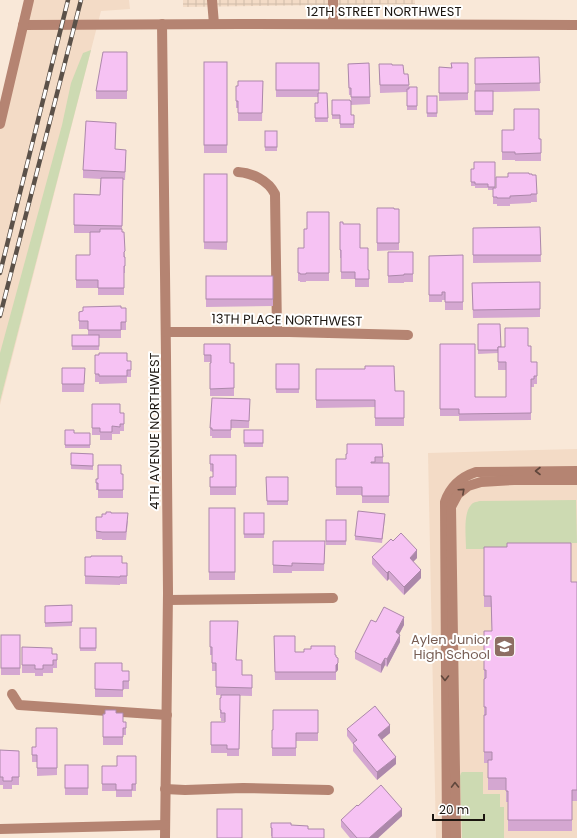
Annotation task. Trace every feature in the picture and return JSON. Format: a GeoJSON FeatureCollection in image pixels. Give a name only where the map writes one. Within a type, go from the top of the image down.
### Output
{"type":"FeatureCollection","features":[{"type":"Feature","properties":{"kind":"street"},"geometry":{"type":"LineString","coordinates":[[0,124],[29,0]]}},
{"type":"Feature","properties":{"kind":"street"},"geometry":{"type":"LineString","coordinates":[[212,0],[214,24]]}},
{"type":"Feature","properties":{"kind":"street"},"geometry":{"type":"LineString","coordinates":[[333,0],[333,24]]}},
{"type":"Feature","properties":{"kind":"street","name":"4TH AVENUE NORTHWEST"},"geometry":{"type":"LineString","coordinates":[[162,24],[168,600],[165,838]]}},
{"type":"Feature","properties":{"kind":"street","name":"12TH STREET NORTHWEST"},"geometry":{"type":"LineString","coordinates":[[23,25],[577,25]]}},
{"type":"Feature","properties":{"kind":"street"},"geometry":{"type":"LineString","coordinates":[[238,172],[250,174],[260,178],[272,189],[275,194],[277,332]]}},
{"type":"Feature","properties":{"kind":"street","name":"13TH PLACE NORTHWEST"},"geometry":{"type":"LineString","coordinates":[[166,332],[277,332],[408,335]]}},
{"type":"Feature","properties":{"kind":"street"},"geometry":{"type":"LineString","coordinates":[[447,838],[444,506],[447,496],[457,482],[465,476],[476,472],[577,471]]}},
{"type":"Feature","properties":{"kind":"street"},"geometry":{"type":"LineString","coordinates":[[456,838],[452,507],[458,494],[468,486],[481,482],[514,480],[577,480]]}},
{"type":"Feature","properties":{"kind":"street"},"geometry":{"type":"LineString","coordinates":[[168,600],[333,598]]}},
{"type":"Feature","properties":{"kind":"street"},"geometry":{"type":"LineString","coordinates":[[12,694],[19,705],[167,715]]}},
{"type":"Feature","properties":{"kind":"street"},"geometry":{"type":"LineString","coordinates":[[165,790],[243,788],[329,790]]}},
{"type":"Feature","properties":{"kind":"street"},"geometry":{"type":"LineString","coordinates":[[0,829],[165,825]]}},
{"type":"Feature","properties":{"kind":"shaded area"},"geometry":{"type":"Polygon","coordinates":[[[29,0],[129,0],[130,9],[101,11],[0,405],[0,124],[29,0]]]}},
{"type":"Feature","properties":{"kind":"shaded area"},"geometry":{"type":"Polygon","coordinates":[[[183,0],[415,0],[415,4],[183,7],[183,0]]]}},
{"type":"Feature","properties":{"kind":"shaded area","name":"Aylen Junior High School"},"geometry":{"type":"Polygon","coordinates":[[[577,449],[577,838],[436,838],[428,453],[577,449]]]}},
{"type":"Feature","properties":{"kind":"green space"},"geometry":{"type":"Polygon","coordinates":[[[91,50],[0,401],[0,353],[62,125],[71,83],[83,53],[91,50]]]}},
{"type":"Feature","properties":{"kind":"green space"},"geometry":{"type":"Polygon","coordinates":[[[576,500],[577,543],[556,543],[556,546],[538,549],[466,549],[467,514],[468,509],[474,503],[480,501],[576,500]]]}},
{"type":"Feature","properties":{"kind":"green space"},"geometry":{"type":"Polygon","coordinates":[[[462,772],[483,772],[483,794],[500,794],[500,807],[504,807],[504,838],[462,838],[460,776],[462,772]]]}},
{"type":"Feature","properties":{"kind":"building"},"geometry":{"type":"Polygon","coordinates":[[[103,52],[127,52],[127,91],[96,91],[103,52]]]}},
{"type":"Feature","properties":{"kind":"building"},"geometry":{"type":"Polygon","coordinates":[[[539,57],[540,83],[475,84],[475,58],[539,57]]]}},
{"type":"Feature","properties":{"kind":"building"},"geometry":{"type":"Polygon","coordinates":[[[204,62],[227,62],[227,145],[204,145],[204,62]]]}},
{"type":"Feature","properties":{"kind":"building"},"geometry":{"type":"Polygon","coordinates":[[[276,63],[319,63],[319,90],[276,90],[276,63]]]}},
{"type":"Feature","properties":{"kind":"building"},"geometry":{"type":"Polygon","coordinates":[[[369,63],[370,97],[351,97],[348,64],[369,63]]]}},
{"type":"Feature","properties":{"kind":"building"},"geometry":{"type":"Polygon","coordinates":[[[451,63],[468,63],[468,93],[439,93],[439,67],[452,68],[451,63]]]}},
{"type":"Feature","properties":{"kind":"building"},"geometry":{"type":"Polygon","coordinates":[[[379,64],[403,65],[404,74],[408,74],[409,85],[380,85],[379,64]]]}},
{"type":"Feature","properties":{"kind":"building"},"geometry":{"type":"Polygon","coordinates":[[[238,81],[263,81],[262,113],[238,113],[236,86],[238,86],[238,81]]]}},
{"type":"Feature","properties":{"kind":"building"},"geometry":{"type":"Polygon","coordinates":[[[409,87],[417,87],[417,106],[407,106],[407,89],[409,89],[409,87]]]}},
{"type":"Feature","properties":{"kind":"building"},"geometry":{"type":"Polygon","coordinates":[[[475,91],[493,91],[493,111],[475,111],[475,91]]]}},
{"type":"Feature","properties":{"kind":"building"},"geometry":{"type":"Polygon","coordinates":[[[318,93],[327,93],[328,118],[315,118],[315,103],[318,103],[318,93]]]}},
{"type":"Feature","properties":{"kind":"building"},"geometry":{"type":"Polygon","coordinates":[[[427,96],[437,96],[437,113],[427,113],[427,96]]]}},
{"type":"Feature","properties":{"kind":"building"},"geometry":{"type":"Polygon","coordinates":[[[332,100],[351,101],[351,115],[354,115],[354,124],[340,124],[340,115],[332,115],[332,100]]]}},
{"type":"Feature","properties":{"kind":"building"},"geometry":{"type":"Polygon","coordinates":[[[514,109],[539,109],[539,139],[541,139],[541,153],[515,154],[515,152],[502,152],[502,130],[514,130],[514,109]]]}},
{"type":"Feature","properties":{"kind":"building"},"geometry":{"type":"Polygon","coordinates":[[[86,121],[116,123],[115,149],[126,150],[125,172],[83,170],[86,121]]]}},
{"type":"Feature","properties":{"kind":"building"},"geometry":{"type":"Polygon","coordinates":[[[265,131],[277,131],[277,147],[265,147],[265,131]]]}},
{"type":"Feature","properties":{"kind":"building"},"geometry":{"type":"Polygon","coordinates":[[[474,162],[495,162],[495,187],[488,187],[488,184],[475,184],[475,182],[471,182],[471,169],[474,169],[474,162]]]}},
{"type":"Feature","properties":{"kind":"building"},"geometry":{"type":"Polygon","coordinates":[[[508,173],[529,173],[536,175],[537,194],[510,196],[510,198],[493,197],[493,188],[496,188],[496,177],[508,177],[508,173]]]}},
{"type":"Feature","properties":{"kind":"building"},"geometry":{"type":"Polygon","coordinates":[[[204,174],[227,174],[227,242],[204,242],[204,174]]]}},
{"type":"Feature","properties":{"kind":"building"},"geometry":{"type":"Polygon","coordinates":[[[101,178],[123,178],[122,226],[74,225],[74,194],[100,195],[101,178]]]}},
{"type":"Feature","properties":{"kind":"building"},"geometry":{"type":"Polygon","coordinates":[[[377,208],[399,209],[399,243],[377,243],[377,208]]]}},
{"type":"Feature","properties":{"kind":"building"},"geometry":{"type":"Polygon","coordinates":[[[307,212],[329,212],[329,273],[298,273],[298,248],[304,248],[304,229],[307,229],[307,212]]]}},
{"type":"Feature","properties":{"kind":"building"},"geometry":{"type":"Polygon","coordinates":[[[340,222],[343,222],[343,224],[360,224],[360,248],[368,248],[369,279],[355,279],[355,272],[341,272],[340,222]]]}},
{"type":"Feature","properties":{"kind":"building"},"geometry":{"type":"Polygon","coordinates":[[[540,227],[541,255],[473,255],[473,228],[540,227]]]}},
{"type":"Feature","properties":{"kind":"building"},"geometry":{"type":"Polygon","coordinates":[[[100,229],[122,229],[122,232],[124,232],[124,288],[98,288],[98,280],[76,280],[76,255],[90,255],[90,232],[100,232],[100,229]]]}},
{"type":"Feature","properties":{"kind":"building"},"geometry":{"type":"Polygon","coordinates":[[[388,252],[413,252],[413,274],[388,276],[388,252]]]}},
{"type":"Feature","properties":{"kind":"building"},"geometry":{"type":"Polygon","coordinates":[[[463,255],[463,302],[445,302],[445,292],[442,292],[442,295],[429,295],[429,256],[463,255]]]}},
{"type":"Feature","properties":{"kind":"building"},"geometry":{"type":"Polygon","coordinates":[[[206,276],[273,276],[273,299],[206,299],[206,276]]]}},
{"type":"Feature","properties":{"kind":"building"},"geometry":{"type":"Polygon","coordinates":[[[540,282],[540,309],[473,310],[472,283],[540,282]]]}},
{"type":"Feature","properties":{"kind":"building"},"geometry":{"type":"Polygon","coordinates":[[[121,306],[121,308],[126,308],[126,322],[121,322],[121,330],[88,330],[88,321],[79,321],[79,312],[83,311],[83,307],[121,306]]]}},
{"type":"Feature","properties":{"kind":"building"},"geometry":{"type":"Polygon","coordinates":[[[478,324],[500,324],[501,347],[498,347],[498,350],[478,350],[478,324]]]}},
{"type":"Feature","properties":{"kind":"building"},"geometry":{"type":"Polygon","coordinates":[[[505,328],[528,328],[528,346],[531,346],[531,362],[537,362],[537,376],[534,376],[534,379],[531,379],[531,413],[459,414],[459,409],[440,409],[440,344],[475,344],[475,397],[506,397],[506,362],[498,362],[498,347],[505,347],[505,328]]]}},
{"type":"Feature","properties":{"kind":"building"},"geometry":{"type":"Polygon","coordinates":[[[72,335],[99,335],[99,346],[72,346],[72,335]]]}},
{"type":"Feature","properties":{"kind":"building"},"geometry":{"type":"Polygon","coordinates":[[[204,344],[230,344],[230,363],[234,363],[234,388],[210,389],[211,355],[204,355],[204,344]]]}},
{"type":"Feature","properties":{"kind":"building"},"geometry":{"type":"Polygon","coordinates":[[[99,353],[127,353],[127,361],[131,361],[131,370],[127,370],[127,376],[99,376],[99,374],[95,374],[95,355],[99,355],[99,353]]]}},
{"type":"Feature","properties":{"kind":"building"},"geometry":{"type":"Polygon","coordinates":[[[276,364],[299,364],[299,389],[276,389],[276,364]]]}},
{"type":"Feature","properties":{"kind":"building"},"geometry":{"type":"Polygon","coordinates":[[[365,366],[394,366],[395,391],[404,391],[404,418],[375,418],[375,400],[316,400],[316,369],[365,369],[365,366]]]}},
{"type":"Feature","properties":{"kind":"building"},"geometry":{"type":"Polygon","coordinates":[[[62,368],[85,368],[84,384],[62,384],[62,368]]]}},
{"type":"Feature","properties":{"kind":"building"},"geometry":{"type":"Polygon","coordinates":[[[212,398],[250,399],[249,421],[231,420],[231,430],[212,430],[212,428],[210,428],[212,398]]]}},
{"type":"Feature","properties":{"kind":"building"},"geometry":{"type":"Polygon","coordinates":[[[92,404],[120,404],[120,413],[124,413],[124,424],[120,424],[120,427],[112,426],[112,432],[100,432],[100,428],[92,428],[92,404]]]}},
{"type":"Feature","properties":{"kind":"building"},"geometry":{"type":"Polygon","coordinates":[[[65,430],[74,430],[74,433],[90,433],[90,445],[65,445],[65,430]]]}},
{"type":"Feature","properties":{"kind":"building"},"geometry":{"type":"Polygon","coordinates":[[[244,430],[263,430],[263,443],[244,443],[244,430]]]}},
{"type":"Feature","properties":{"kind":"building"},"geometry":{"type":"Polygon","coordinates":[[[347,444],[382,444],[383,457],[375,457],[375,462],[371,463],[389,463],[389,496],[362,496],[362,487],[336,487],[336,459],[346,459],[347,444]]]}},
{"type":"Feature","properties":{"kind":"building"},"geometry":{"type":"Polygon","coordinates":[[[71,453],[93,454],[93,466],[71,465],[71,453]]]}},
{"type":"Feature","properties":{"kind":"building"},"geometry":{"type":"Polygon","coordinates":[[[210,455],[236,455],[236,487],[210,487],[210,477],[213,477],[213,464],[210,464],[210,455]]]}},
{"type":"Feature","properties":{"kind":"building"},"geometry":{"type":"Polygon","coordinates":[[[98,465],[121,465],[121,474],[123,474],[123,490],[98,490],[98,483],[96,483],[96,479],[98,479],[98,465]]]}},
{"type":"Feature","properties":{"kind":"building"},"geometry":{"type":"Polygon","coordinates":[[[266,477],[288,477],[288,501],[267,501],[266,477]]]}},
{"type":"Feature","properties":{"kind":"building"},"geometry":{"type":"Polygon","coordinates":[[[209,508],[235,508],[235,572],[209,572],[209,508]]]}},
{"type":"Feature","properties":{"kind":"building"},"geometry":{"type":"Polygon","coordinates":[[[358,511],[385,514],[382,539],[355,536],[358,511]]]}},
{"type":"Feature","properties":{"kind":"building"},"geometry":{"type":"Polygon","coordinates":[[[106,512],[128,513],[126,532],[96,531],[96,517],[102,517],[102,514],[106,514],[106,512]]]}},
{"type":"Feature","properties":{"kind":"building"},"geometry":{"type":"Polygon","coordinates":[[[244,513],[264,513],[264,534],[244,534],[244,513]]]}},
{"type":"Feature","properties":{"kind":"building"},"geometry":{"type":"Polygon","coordinates":[[[326,520],[346,520],[346,541],[326,541],[326,520]]]}},
{"type":"Feature","properties":{"kind":"building"},"geometry":{"type":"Polygon","coordinates":[[[401,533],[417,550],[410,558],[421,570],[404,587],[389,571],[387,573],[372,557],[391,539],[393,541],[401,533]]]}},
{"type":"Feature","properties":{"kind":"building"},"geometry":{"type":"Polygon","coordinates":[[[273,541],[325,541],[324,564],[292,563],[292,566],[273,565],[273,541]]]}},
{"type":"Feature","properties":{"kind":"building","name":"Aylen Junior High School"},"geometry":{"type":"Polygon","coordinates":[[[507,543],[571,543],[571,582],[577,582],[577,790],[572,790],[572,820],[508,820],[508,791],[506,791],[506,778],[488,778],[488,760],[492,760],[492,752],[484,752],[484,715],[486,715],[486,707],[484,707],[484,679],[486,678],[486,670],[484,670],[484,631],[492,631],[491,596],[484,596],[484,547],[507,547],[507,543]]]}},
{"type":"Feature","properties":{"kind":"building"},"geometry":{"type":"Polygon","coordinates":[[[122,556],[122,563],[127,563],[127,576],[85,576],[85,557],[122,556]]]}},
{"type":"Feature","properties":{"kind":"building"},"geometry":{"type":"Polygon","coordinates":[[[72,605],[72,622],[45,623],[45,606],[72,605]]]}},
{"type":"Feature","properties":{"kind":"building"},"geometry":{"type":"Polygon","coordinates":[[[384,607],[404,617],[396,632],[400,635],[387,659],[385,658],[381,665],[355,652],[371,620],[376,622],[384,607]]]}},
{"type":"Feature","properties":{"kind":"building"},"geometry":{"type":"Polygon","coordinates":[[[210,621],[238,621],[236,660],[242,660],[242,675],[252,675],[252,688],[216,687],[216,663],[212,663],[212,647],[210,647],[210,621]]]}},
{"type":"Feature","properties":{"kind":"building"},"geometry":{"type":"Polygon","coordinates":[[[80,628],[96,628],[96,648],[80,648],[80,628]]]}},
{"type":"Feature","properties":{"kind":"building"},"geometry":{"type":"Polygon","coordinates":[[[1,635],[20,635],[20,668],[1,668],[1,635]]]}},
{"type":"Feature","properties":{"kind":"building"},"geometry":{"type":"Polygon","coordinates":[[[274,636],[295,636],[295,652],[304,652],[304,649],[311,649],[311,646],[335,646],[335,655],[338,658],[336,672],[275,672],[274,636]]]}},
{"type":"Feature","properties":{"kind":"building"},"geometry":{"type":"Polygon","coordinates":[[[22,647],[52,648],[52,654],[57,654],[57,660],[53,660],[53,665],[43,665],[43,669],[35,669],[35,665],[22,665],[22,647]]]}},
{"type":"Feature","properties":{"kind":"building"},"geometry":{"type":"Polygon","coordinates":[[[95,663],[122,663],[122,671],[129,671],[129,681],[123,681],[123,690],[95,689],[95,663]]]}},
{"type":"Feature","properties":{"kind":"building"},"geometry":{"type":"Polygon","coordinates":[[[221,695],[240,695],[239,749],[227,749],[227,745],[211,745],[211,722],[225,722],[225,713],[221,713],[220,710],[221,695]]]}},
{"type":"Feature","properties":{"kind":"building"},"geometry":{"type":"Polygon","coordinates":[[[375,706],[390,725],[378,735],[396,757],[377,772],[353,743],[357,740],[347,729],[375,706]]]}},
{"type":"Feature","properties":{"kind":"building"},"geometry":{"type":"Polygon","coordinates":[[[105,710],[116,710],[116,713],[123,713],[123,722],[126,722],[126,728],[123,728],[123,737],[103,737],[103,714],[105,714],[105,710]]]}},
{"type":"Feature","properties":{"kind":"building"},"geometry":{"type":"Polygon","coordinates":[[[273,710],[318,710],[318,733],[296,733],[296,748],[272,748],[273,710]]]}},
{"type":"Feature","properties":{"kind":"building"},"geometry":{"type":"Polygon","coordinates":[[[36,728],[57,728],[57,768],[37,768],[37,755],[32,755],[32,747],[36,747],[36,728]]]}},
{"type":"Feature","properties":{"kind":"building"},"geometry":{"type":"Polygon","coordinates":[[[0,750],[19,751],[19,777],[12,777],[12,781],[3,781],[3,777],[0,777],[0,750]]]}},
{"type":"Feature","properties":{"kind":"building"},"geometry":{"type":"Polygon","coordinates":[[[117,756],[136,756],[136,784],[132,784],[132,790],[116,790],[116,784],[102,784],[102,766],[117,766],[117,756]]]}},
{"type":"Feature","properties":{"kind":"building"},"geometry":{"type":"Polygon","coordinates":[[[65,765],[88,765],[88,788],[65,788],[65,765]]]}},
{"type":"Feature","properties":{"kind":"building"},"geometry":{"type":"Polygon","coordinates":[[[381,785],[402,809],[369,838],[357,838],[341,820],[381,785]]]}},
{"type":"Feature","properties":{"kind":"building"},"geometry":{"type":"Polygon","coordinates":[[[217,809],[242,809],[242,838],[217,838],[217,809]]]}},
{"type":"Feature","properties":{"kind":"building"},"geometry":{"type":"Polygon","coordinates":[[[271,823],[291,823],[291,825],[308,826],[308,829],[324,829],[324,838],[272,838],[271,823]]]}},
{"type":"Feature","properties":{"kind":"railway"},"geometry":{"type":"LineString","coordinates":[[0,273],[68,0]]}},
{"type":"Feature","properties":{"kind":"railway"},"geometry":{"type":"LineString","coordinates":[[0,316],[81,0]]}},
{"type":"Feature","properties":{"kind":"place","name":"Aylen Junior High School"},"geometry":{"type":"Point","coordinates":[505,646]}}]}
